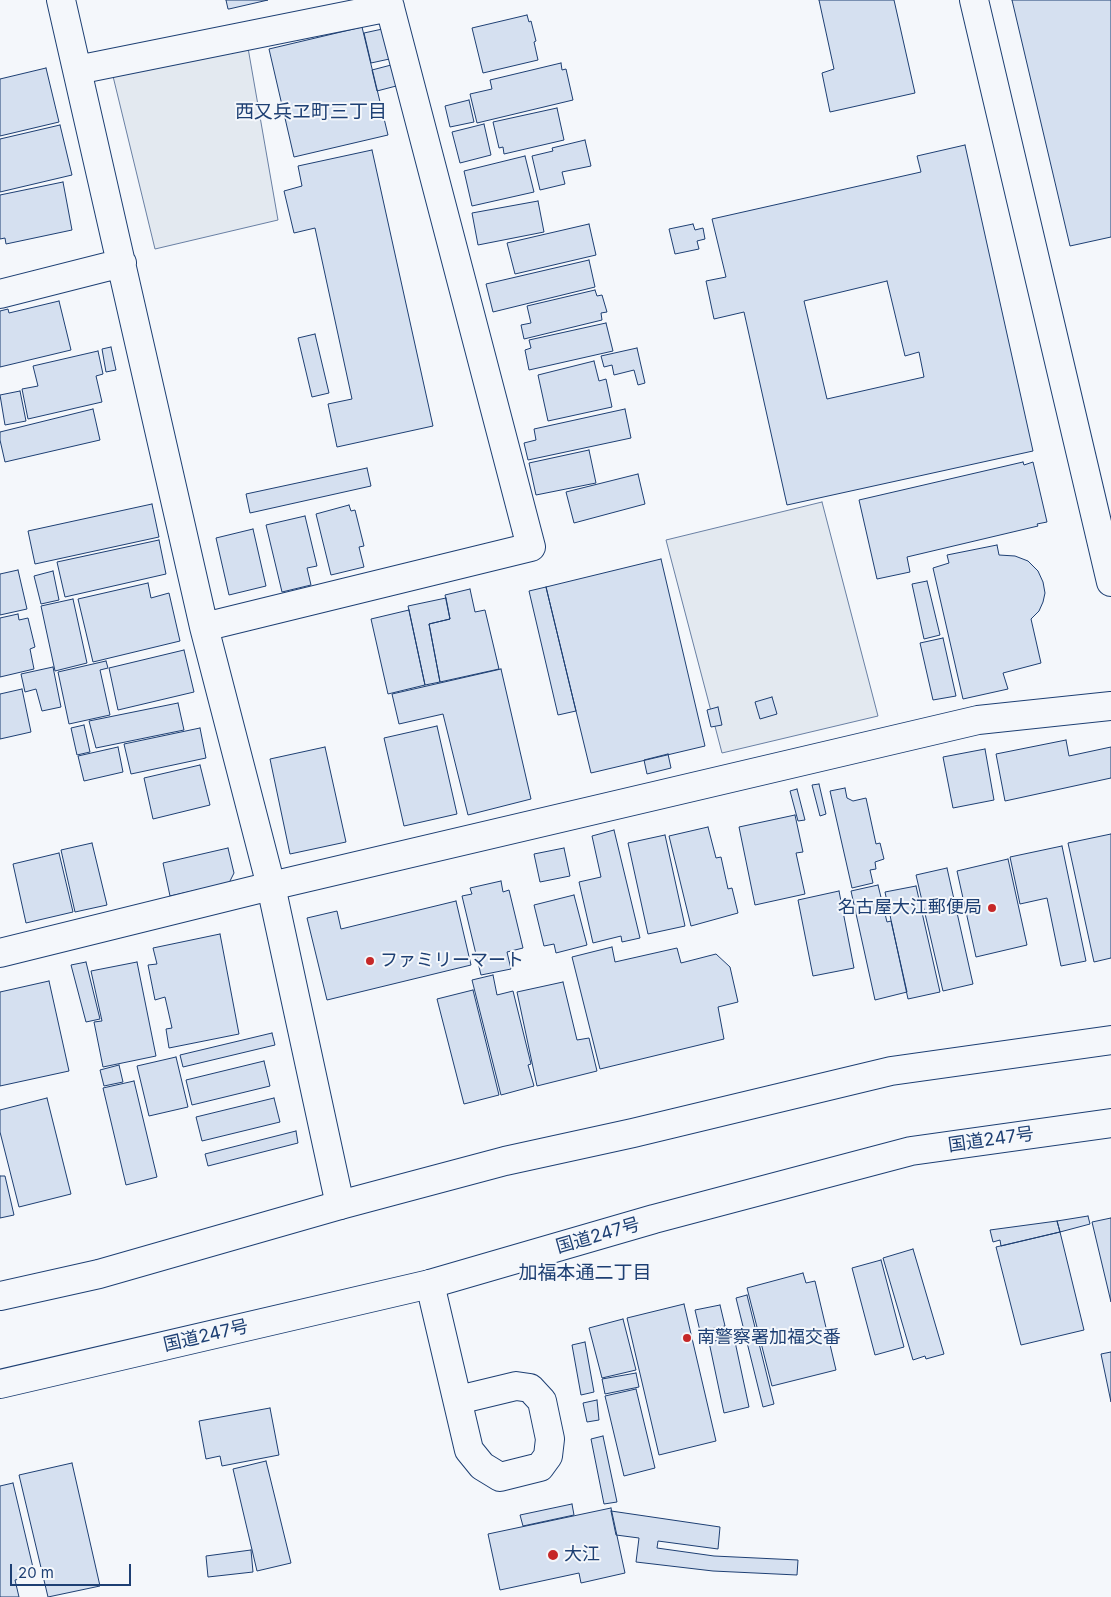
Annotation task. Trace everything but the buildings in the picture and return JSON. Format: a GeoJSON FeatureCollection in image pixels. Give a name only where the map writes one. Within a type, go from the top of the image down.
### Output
{"type":"FeatureCollection","features":[{"type":"Feature","properties":{"kind":"main road"},"geometry":{"type":"LineString","coordinates":[[61,0],[204,628],[271,886],[340,1205]]}},
{"type":"Feature","properties":{"kind":"main road"},"geometry":{"type":"LineString","coordinates":[[974,0],[1111,582]]}},
{"type":"Feature","properties":{"kind":"main road"},"geometry":{"type":"LineString","coordinates":[[77,70],[389,3],[532,547],[204,628]]}},
{"type":"Feature","properties":{"kind":"main road"},"geometry":{"type":"LineString","coordinates":[[0,294],[122,263]]}},
{"type":"Feature","properties":{"kind":"main road"},"geometry":{"type":"LineString","coordinates":[[0,952],[271,886],[978,720],[1111,706]]}},
{"type":"Feature","properties":{"kind":"main road"},"geometry":{"type":"LineString","coordinates":[[0,1296],[99,1274],[340,1205],[505,1161],[633,1133],[891,1071],[1111,1040]]}},
{"type":"Feature","properties":{"kind":"main road","name":"国道247号"},"geometry":{"type":"LineString","coordinates":[[0,1384],[430,1284],[654,1219],[911,1151],[1111,1124]]}},
{"type":"Feature","properties":{"kind":"main road"},"geometry":{"type":"LineString","coordinates":[[430,1284],[458,1400]]}},
{"type":"Feature","properties":{"kind":"shaded area"},"geometry":{"type":"Polygon","coordinates":[[[247,42],[278,220],[155,249],[111,68],[247,42]]]}},
{"type":"Feature","properties":{"kind":"shaded area"},"geometry":{"type":"Polygon","coordinates":[[[822,502],[878,716],[722,753],[666,540],[822,502]]]}},
{"type":"Feature","properties":{"kind":"place","name":"名古屋大江郵便局"},"geometry":{"type":"Point","coordinates":[992,908]}},
{"type":"Feature","properties":{"kind":"place","name":"ファミリーマート"},"geometry":{"type":"Point","coordinates":[370,961]}},
{"type":"Feature","properties":{"kind":"place","name":"南警察署加福交番"},"geometry":{"type":"Point","coordinates":[687,1338]}},
{"type":"Feature","properties":{"kind":"place","name":"大江"},"geometry":{"type":"Point","coordinates":[553,1555]}},
{"type":"Feature","properties":{"kind":"district","name":"西又兵ヱ町三丁目"},"geometry":{"type":"Point","coordinates":[311,112]}},
{"type":"Feature","properties":{"kind":"district","name":"加福本通二丁目"},"geometry":{"type":"Point","coordinates":[585,1273]}}]}
